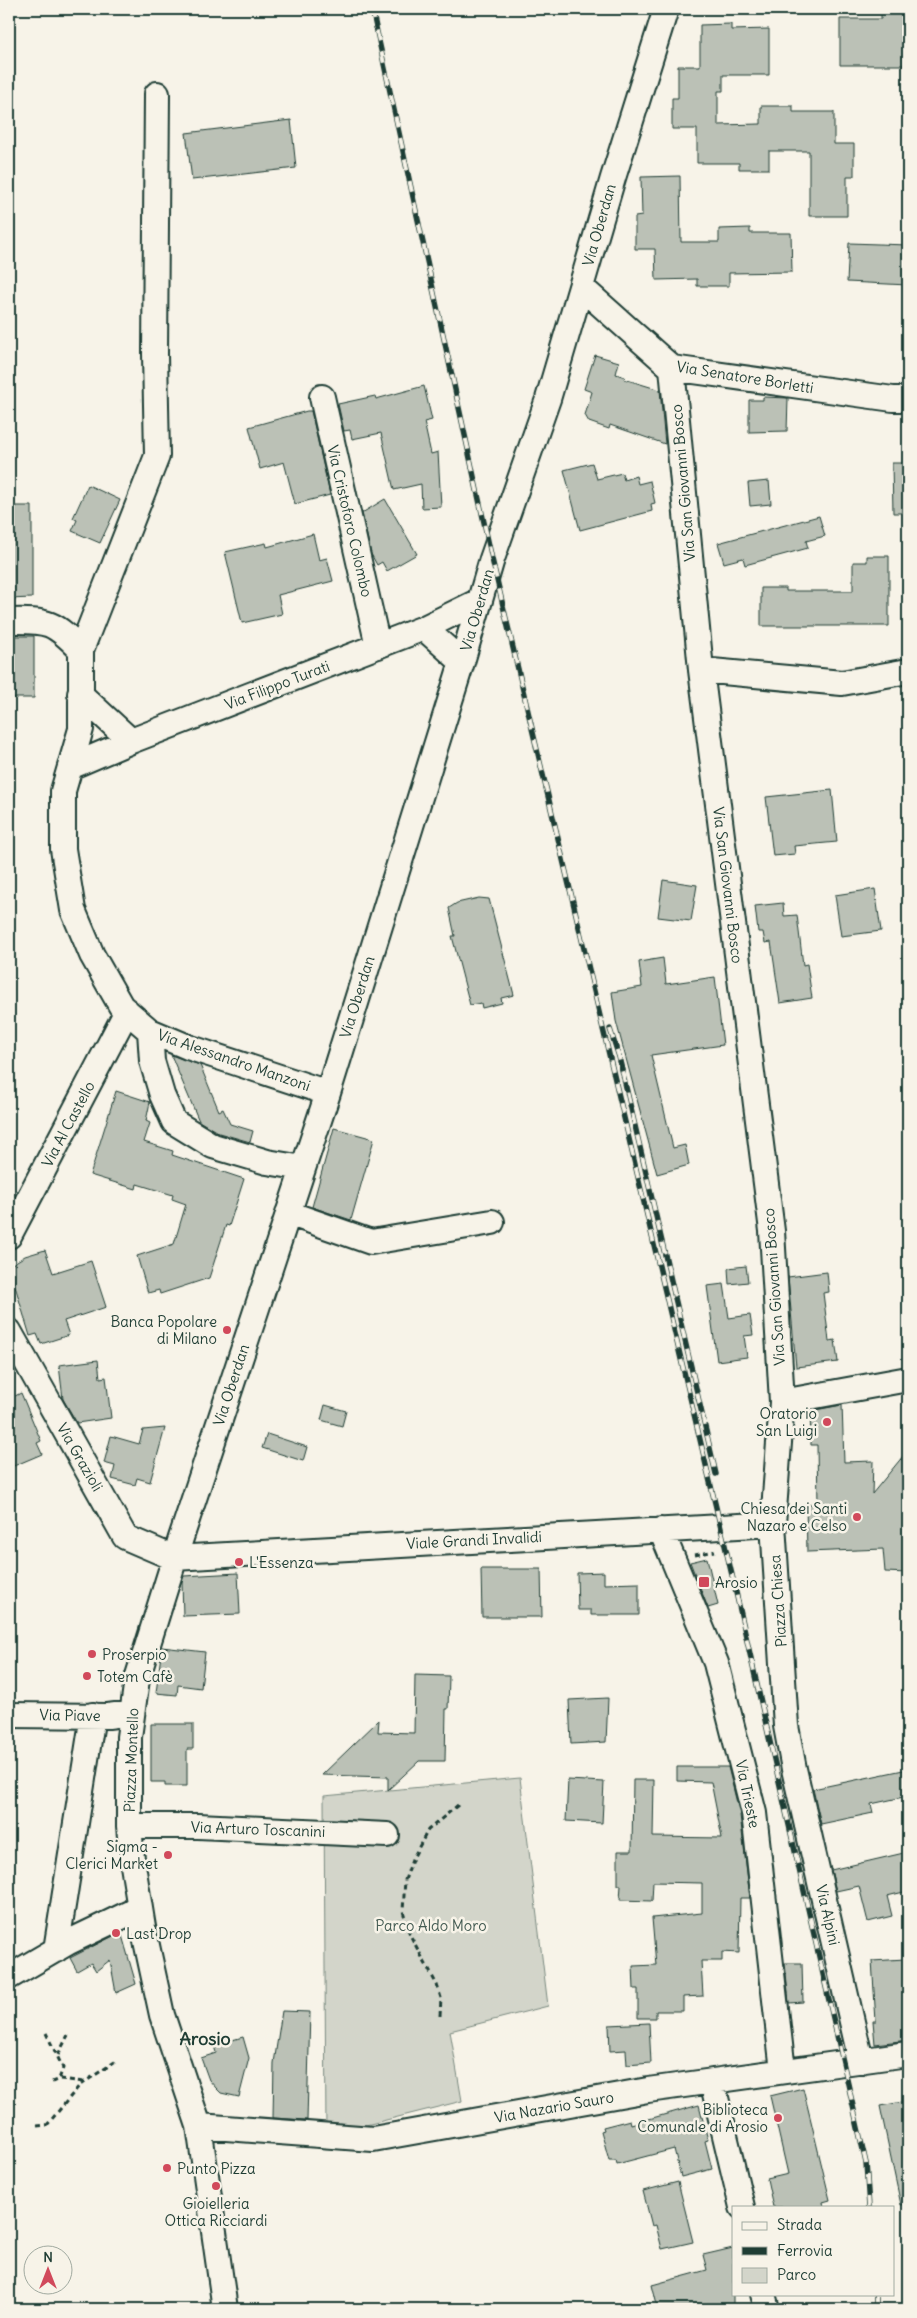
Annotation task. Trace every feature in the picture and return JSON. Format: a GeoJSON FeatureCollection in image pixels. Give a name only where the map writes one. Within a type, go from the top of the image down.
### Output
{"type":"FeatureCollection","features":[{"type":"Feature","properties":{"kind":"street","name":"Via Oberdan"},"geometry":{"type":"LineString","coordinates":[[174,1558],[328,1093],[462,662],[492,558],[548,399],[666,9]]}},
{"type":"Feature","properties":{"kind":"street"},"geometry":{"type":"LineString","coordinates":[[9,621],[37,620],[61,629],[81,650],[157,456],[155,354],[157,94]]}},
{"type":"Feature","properties":{"kind":"street","name":"Via Senatore Borletti"},"geometry":{"type":"LineString","coordinates":[[581,287],[672,368],[892,399],[908,398]]}},
{"type":"Feature","properties":{"kind":"street","name":"Via San Giovanni Bosco"},"geometry":{"type":"LineString","coordinates":[[672,368],[701,670],[772,1231],[782,1402]]}},
{"type":"Feature","properties":{"kind":"street","name":"Via Cristoforo Colombo"},"geometry":{"type":"LineString","coordinates":[[322,397],[378,646]]}},
{"type":"Feature","properties":{"kind":"street","name":"Via Filippo Turati"},"geometry":{"type":"LineString","coordinates":[[70,767],[131,741],[424,628],[479,601]]}},
{"type":"Feature","properties":{"kind":"street"},"geometry":{"type":"LineString","coordinates":[[424,628],[462,662]]}},
{"type":"Feature","properties":{"kind":"street","name":"Via Alessandro Manzoni"},"geometry":{"type":"LineString","coordinates":[[81,650],[81,729],[63,791],[63,848],[73,910],[92,955],[121,1006],[150,1031],[188,1047],[328,1093]]}},
{"type":"Feature","properties":{"kind":"street"},"geometry":{"type":"LineString","coordinates":[[701,670],[842,684],[908,671]]}},
{"type":"Feature","properties":{"kind":"street"},"geometry":{"type":"LineString","coordinates":[[80,694],[131,741]]}},
{"type":"Feature","properties":{"kind":"street","name":"Via Al Castello"},"geometry":{"type":"LineString","coordinates":[[9,1236],[126,1011]]}},
{"type":"Feature","properties":{"kind":"street"},"geometry":{"type":"LineString","coordinates":[[150,1031],[152,1061],[162,1095],[174,1122],[213,1146],[267,1162],[303,1168]]}},
{"type":"Feature","properties":{"kind":"street"},"geometry":{"type":"LineString","coordinates":[[288,1213],[371,1242],[492,1222]]}},
{"type":"Feature","properties":{"kind":"street","name":"Via Grazioli"},"geometry":{"type":"LineString","coordinates":[[9,1331],[125,1537],[174,1558]]}},
{"type":"Feature","properties":{"kind":"street"},"geometry":{"type":"LineString","coordinates":[[782,1402],[908,1379]]}},
{"type":"Feature","properties":{"kind":"street","name":"Piazza Chiesa"},"geometry":{"type":"LineString","coordinates":[[782,1402],[773,1524],[786,1726],[794,1769]]}},
{"type":"Feature","properties":{"kind":"street","name":"Viale Grandi Invalidi"},"geometry":{"type":"LineString","coordinates":[[174,1558],[773,1524]]}},
{"type":"Feature","properties":{"kind":"street","name":"Via Trieste"},"geometry":{"type":"LineString","coordinates":[[661,1530],[716,1663],[754,1813],[783,2071]]}},
{"type":"Feature","properties":{"kind":"street","name":"Piazza Montello"},"geometry":{"type":"LineString","coordinates":[[174,1558],[137,1679],[131,1713],[128,1768],[129,1826],[140,1908],[162,2015],[199,2126],[225,2309]]}},
{"type":"Feature","properties":{"kind":"street","name":"Via Piave"},"geometry":{"type":"LineString","coordinates":[[9,1715],[131,1713]]}},
{"type":"Feature","properties":{"kind":"street"},"geometry":{"type":"LineString","coordinates":[[56,1950],[93,1715]]}},
{"type":"Feature","properties":{"kind":"street","name":"Via Alpini"},"geometry":{"type":"LineString","coordinates":[[794,1769],[861,2060]]}},
{"type":"Feature","properties":{"kind":"street","name":"Via Arturo Toscanini"},"geometry":{"type":"LineString","coordinates":[[129,1826],[198,1826],[387,1835]]}},
{"type":"Feature","properties":{"kind":"street"},"geometry":{"type":"LineString","coordinates":[[9,1977],[56,1950],[140,1908]]}},
{"type":"Feature","properties":{"kind":"street","name":"Via Nazario Sauro"},"geometry":{"type":"LineString","coordinates":[[199,2126],[373,2139],[648,2090],[908,2054]]}},
{"type":"Feature","properties":{"kind":"street"},"geometry":{"type":"LineString","coordinates":[[712,2081],[742,2206]]}},
{"type":"Feature","properties":{"kind":"street"},"geometry":{"type":"LineString","coordinates":[[764,2296],[767,2309]]}},
{"type":"Feature","properties":{"kind":"path"},"geometry":{"type":"LineString","coordinates":[[440,2016],[441,1998],[437,1985],[410,1935],[403,1911],[405,1880],[412,1860],[428,1830],[458,1805]]}},
{"type":"Feature","properties":{"kind":"path"},"geometry":{"type":"LineString","coordinates":[[46,2033],[63,2068],[59,2079]]}},
{"type":"Feature","properties":{"kind":"path"},"geometry":{"type":"LineString","coordinates":[[57,2055],[68,2035]]}},
{"type":"Feature","properties":{"kind":"path"},"geometry":{"type":"LineString","coordinates":[[37,2126],[47,2125],[74,2091],[116,2061]]}},
{"type":"Feature","properties":{"kind":"path"},"geometry":{"type":"LineString","coordinates":[[52,2082],[59,2079],[85,2082]]}},
{"type":"Feature","properties":{"kind":"green space","name":"Parco Aldo Moro"},"geometry":{"type":"Polygon","coordinates":[[[520,1778],[548,2006],[450,2031],[462,2101],[326,2135],[324,1796],[520,1778]]]}},
{"type":"Feature","properties":{"kind":"building"},"geometry":{"type":"Polygon","coordinates":[[[881,13],[907,13],[908,65],[840,65],[840,19],[881,19],[881,13]]]}},
{"type":"Feature","properties":{"kind":"building"},"geometry":{"type":"Polygon","coordinates":[[[731,24],[731,30],[769,29],[769,75],[723,75],[723,91],[718,91],[718,125],[761,124],[761,106],[793,106],[793,112],[834,112],[834,144],[854,144],[854,176],[847,176],[847,216],[809,216],[809,151],[769,151],[769,169],[739,169],[739,163],[697,163],[697,129],[672,129],[672,98],[678,98],[678,66],[700,66],[700,25],[731,24]]]}},
{"type":"Feature","properties":{"kind":"building"},"geometry":{"type":"Polygon","coordinates":[[[291,120],[296,168],[192,180],[186,133],[291,120]]]}},
{"type":"Feature","properties":{"kind":"building"},"geometry":{"type":"Polygon","coordinates":[[[680,176],[681,242],[719,242],[719,229],[750,228],[750,233],[791,233],[792,272],[729,273],[729,286],[697,286],[697,279],[656,280],[655,249],[635,249],[635,217],[642,216],[641,177],[680,176]]]}},
{"type":"Feature","properties":{"kind":"building"},"geometry":{"type":"Polygon","coordinates":[[[849,243],[908,245],[908,285],[847,282],[849,243]]]}},
{"type":"Feature","properties":{"kind":"building"},"geometry":{"type":"Polygon","coordinates":[[[595,355],[619,362],[616,374],[625,377],[624,379],[660,390],[665,444],[610,425],[609,429],[589,422],[585,415],[592,392],[584,389],[595,355]]]}},
{"type":"Feature","properties":{"kind":"building"},"geometry":{"type":"Polygon","coordinates":[[[424,386],[432,420],[424,422],[431,454],[438,452],[441,507],[422,508],[421,484],[394,490],[381,433],[352,439],[350,430],[344,431],[338,404],[375,396],[376,399],[424,386]]]}},
{"type":"Feature","properties":{"kind":"building"},"geometry":{"type":"Polygon","coordinates":[[[763,397],[788,398],[787,431],[749,432],[749,400],[763,400],[763,397]]]}},
{"type":"Feature","properties":{"kind":"building"},"geometry":{"type":"Polygon","coordinates":[[[311,411],[330,495],[295,504],[284,462],[260,469],[249,427],[311,411]]]}},
{"type":"Feature","properties":{"kind":"building"},"geometry":{"type":"Polygon","coordinates":[[[592,463],[597,479],[622,473],[624,480],[636,476],[638,484],[650,481],[655,503],[651,504],[652,511],[580,530],[564,470],[592,463]]]}},
{"type":"Feature","properties":{"kind":"building"},"geometry":{"type":"Polygon","coordinates":[[[892,463],[908,463],[908,513],[893,513],[892,463]]]}},
{"type":"Feature","properties":{"kind":"building"},"geometry":{"type":"Polygon","coordinates":[[[769,481],[771,504],[750,506],[748,483],[769,481]]]}},
{"type":"Feature","properties":{"kind":"building"},"geometry":{"type":"Polygon","coordinates":[[[88,485],[120,500],[100,543],[72,531],[77,520],[73,518],[88,485]]]}},
{"type":"Feature","properties":{"kind":"building"},"geometry":{"type":"Polygon","coordinates":[[[385,499],[417,554],[387,571],[382,562],[377,565],[371,554],[362,513],[385,499]]]}},
{"type":"Feature","properties":{"kind":"building"},"geometry":{"type":"Polygon","coordinates":[[[9,506],[32,506],[32,598],[9,599],[9,506]]]}},
{"type":"Feature","properties":{"kind":"building"},"geometry":{"type":"Polygon","coordinates":[[[819,516],[825,536],[806,541],[808,548],[745,565],[743,558],[724,563],[718,543],[819,516]]]}},
{"type":"Feature","properties":{"kind":"building"},"geometry":{"type":"Polygon","coordinates":[[[313,534],[319,560],[327,558],[333,581],[278,595],[282,614],[242,623],[225,552],[266,543],[267,547],[313,534]]]}},
{"type":"Feature","properties":{"kind":"building"},"geometry":{"type":"Polygon","coordinates":[[[867,556],[889,556],[889,626],[761,626],[761,588],[786,588],[786,591],[853,591],[853,562],[867,562],[867,556]]]}},
{"type":"Feature","properties":{"kind":"building"},"geometry":{"type":"Polygon","coordinates":[[[9,636],[34,636],[34,698],[9,698],[9,636]]]}},
{"type":"Feature","properties":{"kind":"building"},"geometry":{"type":"Polygon","coordinates":[[[832,790],[837,842],[794,846],[795,854],[773,856],[766,797],[832,790]]]}},
{"type":"Feature","properties":{"kind":"building"},"geometry":{"type":"Polygon","coordinates":[[[663,880],[697,885],[691,921],[658,917],[663,880]]]}},
{"type":"Feature","properties":{"kind":"building"},"geometry":{"type":"Polygon","coordinates":[[[875,889],[881,931],[841,936],[835,895],[875,889]]]}},
{"type":"Feature","properties":{"kind":"building"},"geometry":{"type":"Polygon","coordinates":[[[479,898],[489,899],[514,995],[501,998],[502,1003],[482,1008],[481,1003],[470,1005],[452,936],[455,936],[449,908],[457,903],[479,898]]]}},
{"type":"Feature","properties":{"kind":"building"},"geometry":{"type":"Polygon","coordinates":[[[783,903],[784,916],[797,915],[803,965],[807,964],[812,998],[780,1003],[771,942],[765,943],[763,932],[758,932],[755,906],[783,903]]]}},
{"type":"Feature","properties":{"kind":"building"},"geometry":{"type":"Polygon","coordinates":[[[663,958],[666,984],[715,977],[723,1045],[651,1055],[673,1148],[685,1145],[689,1165],[657,1174],[616,1021],[612,992],[642,987],[639,962],[663,958]]]}},
{"type":"Feature","properties":{"kind":"building"},"geometry":{"type":"Polygon","coordinates":[[[171,1055],[200,1065],[219,1111],[223,1109],[230,1124],[253,1131],[250,1142],[219,1133],[199,1121],[171,1055]]]}},
{"type":"Feature","properties":{"kind":"building"},"geometry":{"type":"Polygon","coordinates":[[[116,1091],[150,1102],[146,1121],[150,1123],[144,1142],[173,1151],[172,1155],[244,1179],[229,1226],[226,1225],[209,1278],[160,1294],[159,1290],[148,1293],[137,1256],[174,1244],[186,1204],[172,1199],[173,1195],[137,1184],[136,1189],[90,1175],[116,1091]]]}},
{"type":"Feature","properties":{"kind":"building"},"geometry":{"type":"Polygon","coordinates":[[[334,1128],[374,1139],[351,1220],[312,1207],[334,1128]]]}},
{"type":"Feature","properties":{"kind":"building"},"geometry":{"type":"Polygon","coordinates":[[[45,1250],[53,1273],[91,1261],[106,1307],[64,1321],[69,1335],[41,1344],[37,1334],[30,1336],[9,1266],[25,1256],[45,1250]]]}},
{"type":"Feature","properties":{"kind":"building"},"geometry":{"type":"Polygon","coordinates":[[[746,1266],[748,1282],[729,1284],[728,1268],[746,1266]]]}},
{"type":"Feature","properties":{"kind":"building"},"geometry":{"type":"Polygon","coordinates":[[[827,1272],[829,1292],[823,1293],[829,1341],[835,1340],[838,1362],[796,1367],[788,1277],[827,1272]]]}},
{"type":"Feature","properties":{"kind":"building"},"geometry":{"type":"Polygon","coordinates":[[[724,1284],[729,1318],[750,1315],[753,1335],[744,1336],[747,1357],[717,1361],[707,1286],[724,1284]]]}},
{"type":"Feature","properties":{"kind":"building"},"geometry":{"type":"Polygon","coordinates":[[[98,1360],[100,1378],[106,1377],[111,1418],[77,1423],[63,1399],[59,1365],[98,1360]]]}},
{"type":"Feature","properties":{"kind":"building"},"geometry":{"type":"Polygon","coordinates":[[[21,1393],[41,1441],[37,1443],[42,1454],[9,1468],[9,1399],[21,1393]]]}},
{"type":"Feature","properties":{"kind":"building"},"geometry":{"type":"Polygon","coordinates":[[[325,1405],[346,1411],[342,1426],[321,1420],[325,1405]]]}},
{"type":"Feature","properties":{"kind":"building"},"geometry":{"type":"Polygon","coordinates":[[[842,1405],[844,1462],[873,1461],[872,1494],[908,1450],[908,1573],[885,1572],[883,1549],[807,1552],[806,1504],[818,1504],[817,1445],[811,1445],[810,1411],[842,1405]]]}},
{"type":"Feature","properties":{"kind":"building"},"geometry":{"type":"Polygon","coordinates":[[[165,1428],[150,1482],[137,1478],[135,1485],[112,1479],[115,1466],[104,1463],[111,1436],[139,1444],[143,1430],[165,1428]]]}},
{"type":"Feature","properties":{"kind":"building"},"geometry":{"type":"Polygon","coordinates":[[[267,1434],[307,1447],[303,1461],[262,1448],[267,1434]]]}},
{"type":"Feature","properties":{"kind":"building"},"geometry":{"type":"Polygon","coordinates":[[[707,1558],[718,1605],[708,1608],[690,1562],[707,1558]]]}},
{"type":"Feature","properties":{"kind":"building"},"geometry":{"type":"Polygon","coordinates":[[[481,1569],[541,1569],[542,1617],[482,1617],[481,1569]]]}},
{"type":"Feature","properties":{"kind":"building"},"geometry":{"type":"Polygon","coordinates":[[[604,1572],[604,1584],[639,1583],[639,1615],[591,1615],[591,1610],[578,1610],[577,1573],[604,1572]]]}},
{"type":"Feature","properties":{"kind":"building"},"geometry":{"type":"Polygon","coordinates":[[[238,1573],[240,1614],[183,1616],[182,1582],[184,1576],[238,1573]]]}},
{"type":"Feature","properties":{"kind":"building"},"geometry":{"type":"Polygon","coordinates":[[[162,1647],[205,1652],[201,1688],[178,1685],[177,1695],[156,1693],[162,1647]]]}},
{"type":"Feature","properties":{"kind":"building"},"geometry":{"type":"Polygon","coordinates":[[[415,1675],[449,1676],[445,1761],[419,1761],[388,1790],[388,1777],[322,1775],[379,1720],[378,1732],[414,1733],[415,1675]]]}},
{"type":"Feature","properties":{"kind":"building"},"geometry":{"type":"Polygon","coordinates":[[[608,1698],[606,1742],[571,1744],[569,1700],[608,1698]]]}},
{"type":"Feature","properties":{"kind":"building"},"geometry":{"type":"Polygon","coordinates":[[[151,1724],[193,1724],[193,1749],[187,1749],[187,1786],[165,1786],[165,1782],[151,1782],[151,1724]]]}},
{"type":"Feature","properties":{"kind":"building"},"geometry":{"type":"Polygon","coordinates":[[[677,1767],[728,1767],[740,1815],[750,1898],[740,1898],[739,1953],[722,1952],[722,1961],[701,1961],[703,1996],[683,1997],[683,2011],[656,2011],[656,2018],[638,2018],[638,1989],[634,1989],[633,1966],[656,1965],[652,1918],[702,1913],[702,1883],[653,1882],[652,1901],[620,1900],[621,1885],[618,1885],[618,1851],[632,1851],[633,1780],[654,1780],[653,1837],[722,1838],[711,1782],[677,1781],[677,1767]]]}},
{"type":"Feature","properties":{"kind":"building"},"geometry":{"type":"Polygon","coordinates":[[[908,1769],[908,1796],[871,1804],[873,1813],[821,1824],[813,1789],[908,1769]]]}},
{"type":"Feature","properties":{"kind":"building"},"geometry":{"type":"Polygon","coordinates":[[[568,1780],[604,1782],[602,1823],[566,1821],[568,1780]]]}},
{"type":"Feature","properties":{"kind":"building"},"geometry":{"type":"Polygon","coordinates":[[[908,1852],[908,1891],[887,1896],[892,1916],[868,1922],[859,1886],[836,1891],[831,1870],[908,1852]]]}},
{"type":"Feature","properties":{"kind":"building"},"geometry":{"type":"Polygon","coordinates":[[[121,1932],[136,1984],[116,1993],[110,1960],[96,1971],[91,1963],[77,1971],[70,1958],[121,1932]]]}},
{"type":"Feature","properties":{"kind":"building"},"geometry":{"type":"Polygon","coordinates":[[[905,1959],[908,2040],[875,2044],[873,2021],[876,2021],[872,1961],[905,1959]]]}},
{"type":"Feature","properties":{"kind":"building"},"geometry":{"type":"Polygon","coordinates":[[[785,1963],[802,1963],[803,2002],[789,2003],[785,1963]]]}},
{"type":"Feature","properties":{"kind":"building"},"geometry":{"type":"Polygon","coordinates":[[[282,2011],[310,2012],[307,2120],[273,2118],[274,2063],[282,2011]]]}},
{"type":"Feature","properties":{"kind":"building"},"geometry":{"type":"Polygon","coordinates":[[[649,2023],[651,2063],[627,2065],[626,2050],[610,2051],[609,2025],[649,2023]]]}},
{"type":"Feature","properties":{"kind":"building"},"geometry":{"type":"Polygon","coordinates":[[[243,2037],[249,2058],[239,2097],[221,2093],[209,2080],[201,2058],[216,2053],[214,2045],[243,2037]]]}},
{"type":"Feature","properties":{"kind":"building"},"geometry":{"type":"Polygon","coordinates":[[[803,2088],[830,2200],[823,2202],[824,2206],[773,2206],[767,2179],[788,2174],[770,2096],[803,2088]]]}},
{"type":"Feature","properties":{"kind":"building"},"geometry":{"type":"Polygon","coordinates":[[[908,2101],[908,2204],[901,2205],[880,2106],[908,2101]]]}},
{"type":"Feature","properties":{"kind":"building"},"geometry":{"type":"Polygon","coordinates":[[[699,2105],[708,2140],[705,2141],[712,2169],[681,2177],[674,2149],[617,2164],[616,2160],[609,2160],[601,2131],[604,2130],[603,2127],[630,2120],[631,2124],[699,2105]]]}},
{"type":"Feature","properties":{"kind":"building"},"geometry":{"type":"Polygon","coordinates":[[[678,2182],[693,2242],[662,2249],[656,2225],[652,2226],[643,2191],[678,2182]]]}},
{"type":"Feature","properties":{"kind":"building"},"geometry":{"type":"Polygon","coordinates":[[[732,2248],[733,2304],[708,2309],[658,2309],[652,2285],[707,2270],[703,2255],[732,2248]]]}},
{"type":"Feature","properties":{"kind":"railway"},"geometry":{"type":"LineString","coordinates":[[372,9],[492,559],[732,1575],[866,2163],[869,2206]]}},
{"type":"Feature","properties":{"kind":"railway"},"geometry":{"type":"LineString","coordinates":[[610,1029],[619,1057],[716,1474]]}},
{"type":"Feature","properties":{"kind":"railway"},"geometry":{"type":"LineString","coordinates":[[876,2296],[876,2309]]}},
{"type":"Feature","properties":{"kind":"place","name":"Banca Popolare di Milano"},"geometry":{"type":"Point","coordinates":[227,1330]}},
{"type":"Feature","properties":{"kind":"place","name":"Oratorio San Luigi"},"geometry":{"type":"Point","coordinates":[827,1422]}},
{"type":"Feature","properties":{"kind":"place","name":"Chiesa dei Santi Nazaro e Celso"},"geometry":{"type":"Point","coordinates":[857,1517]}},
{"type":"Feature","properties":{"kind":"place","name":"L'Essenza"},"geometry":{"type":"Point","coordinates":[239,1562]}},
{"type":"Feature","properties":{"kind":"place","name":"Arosio"},"geometry":{"type":"Point","coordinates":[704,1582]}},
{"type":"Feature","properties":{"kind":"place","name":"Proserpio"},"geometry":{"type":"Point","coordinates":[92,1654]}},
{"type":"Feature","properties":{"kind":"place","name":"Totem Cafè"},"geometry":{"type":"Point","coordinates":[87,1676]}},
{"type":"Feature","properties":{"kind":"place","name":"Sigma - Clerici Market"},"geometry":{"type":"Point","coordinates":[168,1855]}},
{"type":"Feature","properties":{"kind":"place","name":"Last Drop"},"geometry":{"type":"Point","coordinates":[116,1933]}},
{"type":"Feature","properties":{"kind":"place","name":"Biblioteca Comunale di Arosio"},"geometry":{"type":"Point","coordinates":[778,2118]}},
{"type":"Feature","properties":{"kind":"place","name":"Punto Pizza"},"geometry":{"type":"Point","coordinates":[167,2168]}},
{"type":"Feature","properties":{"kind":"place","name":"Gioielleria Ottica Ricciardi"},"geometry":{"type":"Point","coordinates":[216,2186]}},
{"type":"Feature","properties":{"kind":"district","name":"Arosio"},"geometry":{"type":"Point","coordinates":[205,2038]}}]}
